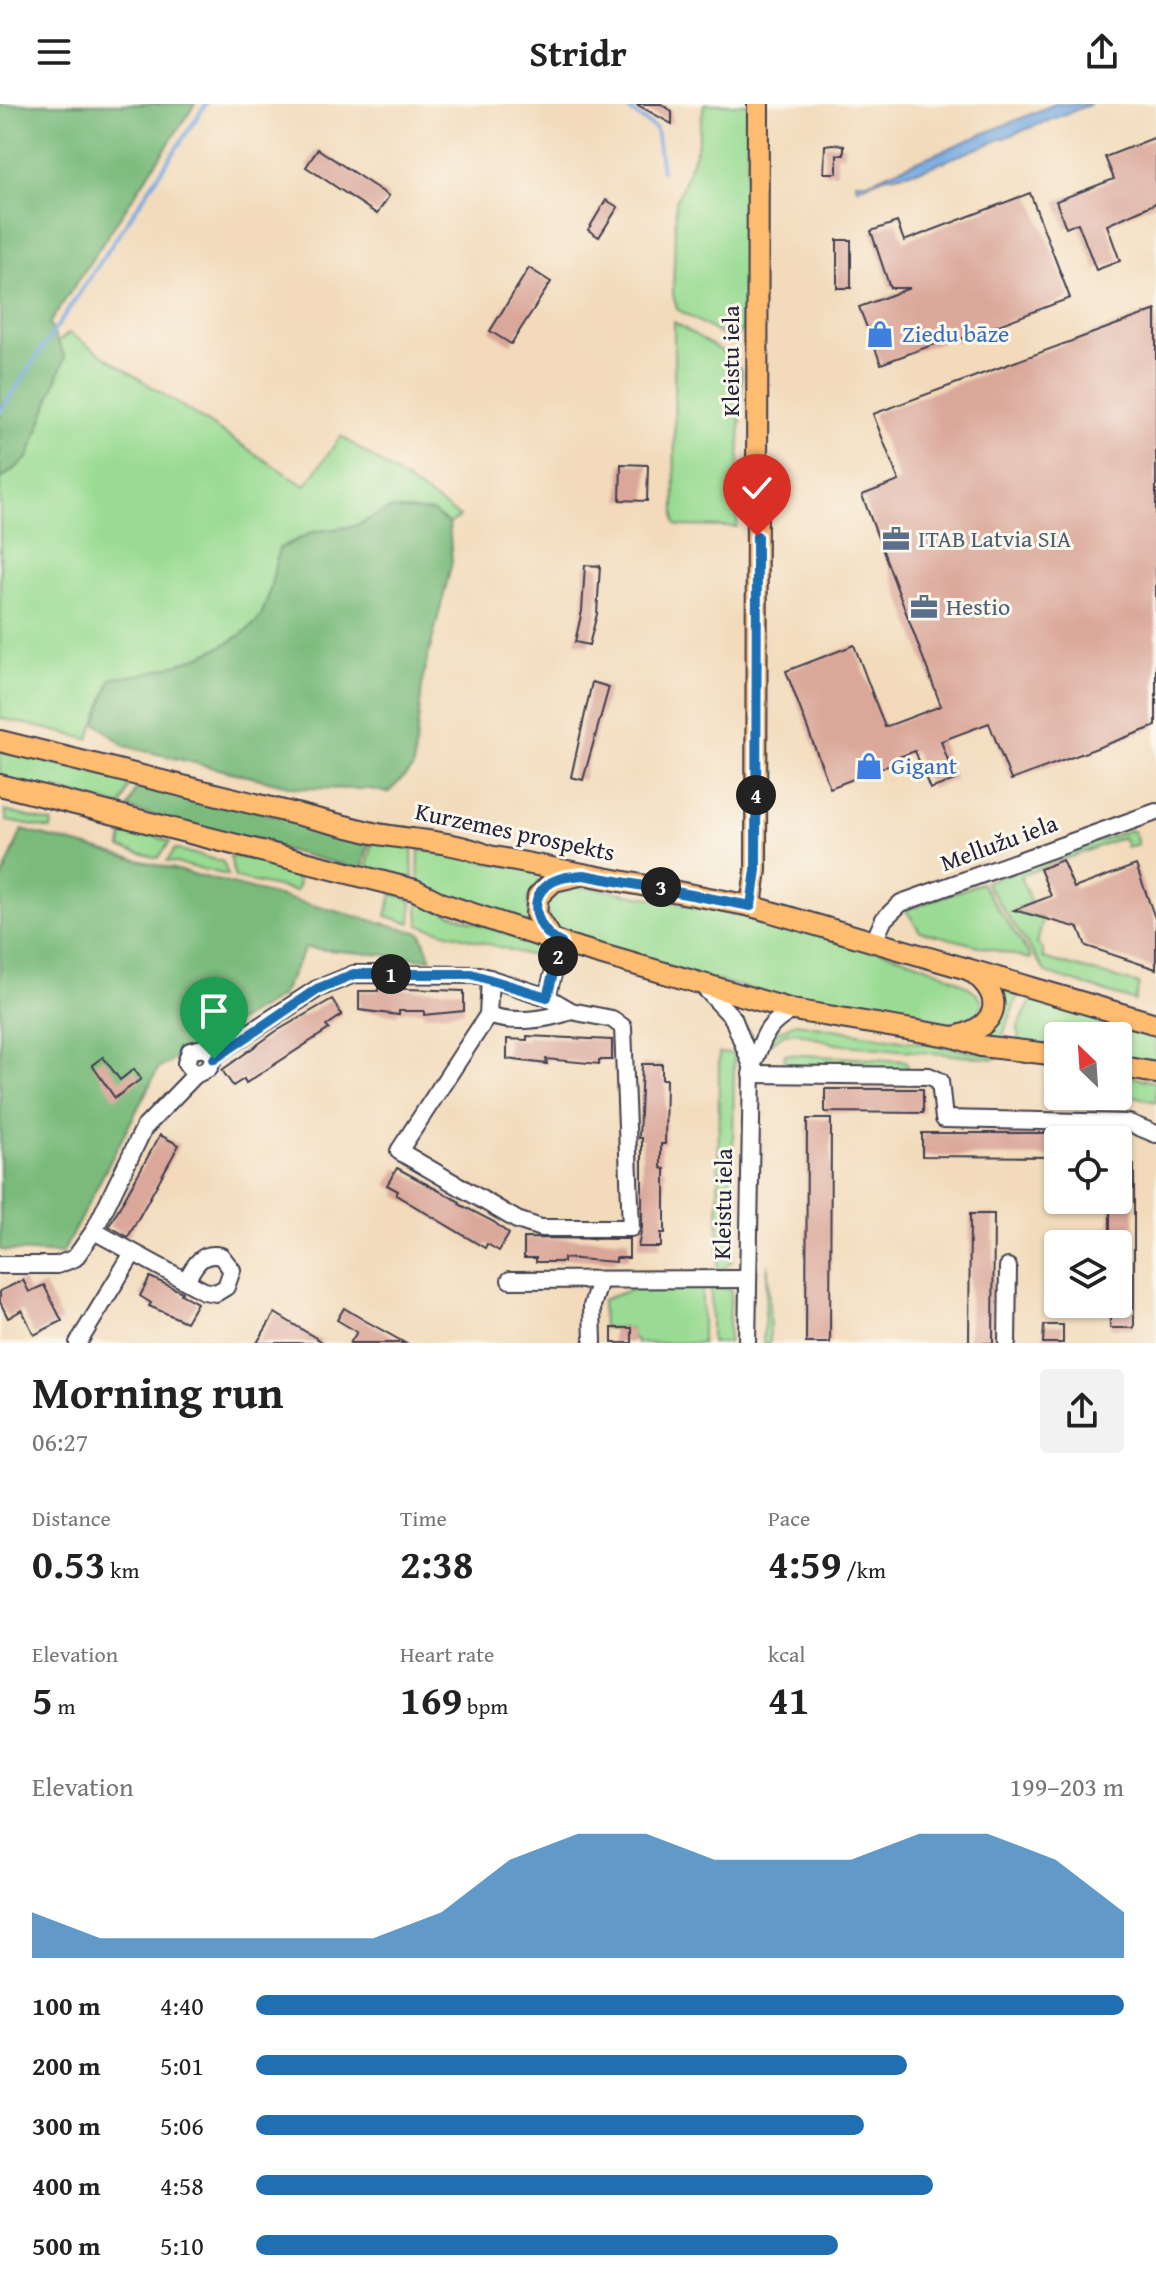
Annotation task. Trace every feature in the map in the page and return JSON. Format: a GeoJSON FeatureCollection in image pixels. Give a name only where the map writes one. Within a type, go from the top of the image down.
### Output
{"type":"FeatureCollection","features":[{"type":"Feature","properties":{"kind":"main road","name":"Kleistu iela"},"geometry":{"type":"LineString","coordinates":[[751,906],[756,870],[758,104]]}},
{"type":"Feature","properties":{"kind":"main road","name":"Kurzemes prospekts"},"geometry":{"type":"LineString","coordinates":[[0,741],[373,833],[470,848],[489,856],[751,906],[875,939],[969,970],[1156,1024]]}},
{"type":"Feature","properties":{"kind":"main road"},"geometry":{"type":"LineString","coordinates":[[0,785],[415,890],[443,904],[556,941],[793,1010],[954,1037],[981,1046],[1044,1053]]}},
{"type":"Feature","properties":{"kind":"main road"},"geometry":{"type":"LineString","coordinates":[[556,941],[536,914],[538,896],[554,881],[584,875]]}},
{"type":"Feature","properties":{"kind":"main road"},"geometry":{"type":"LineString","coordinates":[[954,1037],[975,1033],[992,1014],[994,1000],[987,983],[969,970]]}},
{"type":"Feature","properties":{"kind":"main road"},"geometry":{"type":"LineString","coordinates":[[1132,1069],[1156,1073]]}},
{"type":"Feature","properties":{"kind":"street","name":"Mellužu iela"},"geometry":{"type":"LineString","coordinates":[[875,939],[884,919],[901,903],[1156,812]]}},
{"type":"Feature","properties":{"kind":"street"},"geometry":{"type":"LineString","coordinates":[[547,997],[556,941]]}},
{"type":"Feature","properties":{"kind":"street"},"geometry":{"type":"LineString","coordinates":[[0,1265],[66,1263],[75,1258],[94,1231],[144,1128],[195,1075],[209,1068],[215,1055],[341,977],[380,973],[471,974],[490,978],[547,997],[571,1011],[612,1019],[623,1027],[631,1228],[541,1228],[517,1220],[399,1151],[488,1015],[490,978]]}},
{"type":"Feature","properties":{"kind":"street","name":"Kleistu iela"},"geometry":{"type":"LineString","coordinates":[[703,986],[733,1018],[751,1070]]}},
{"type":"Feature","properties":{"kind":"street","name":"Kleistu iela"},"geometry":{"type":"LineString","coordinates":[[747,1343],[751,1070],[763,1034],[771,1024],[793,1010]]}},
{"type":"Feature","properties":{"kind":"street"},"geometry":{"type":"LineString","coordinates":[[488,1015],[499,1019],[551,1019],[571,1011]]}},
{"type":"Feature","properties":{"kind":"street"},"geometry":{"type":"LineString","coordinates":[[195,1075],[186,1063],[190,1051],[203,1048],[215,1055]]}},
{"type":"Feature","properties":{"kind":"street"},"geometry":{"type":"LineString","coordinates":[[751,1070],[929,1076],[940,1081],[944,1119],[1129,1123],[1156,1134]]}},
{"type":"Feature","properties":{"kind":"street"},"geometry":{"type":"LineString","coordinates":[[94,1231],[186,1281]]}},
{"type":"Feature","properties":{"kind":"street"},"geometry":{"type":"LineString","coordinates":[[78,1343],[133,1253]]}},
{"type":"Feature","properties":{"kind":"street"},"geometry":{"type":"LineString","coordinates":[[1007,1343],[1008,1267]]}},
{"type":"Feature","properties":{"kind":"street"},"geometry":{"type":"LineString","coordinates":[[510,1280],[747,1279]]}},
{"type":"Feature","properties":{"kind":"street"},"geometry":{"type":"LineString","coordinates":[[593,1343],[592,1306],[600,1280]]}},
{"type":"Feature","properties":{"kind":"green space"},"geometry":{"type":"Polygon","coordinates":[[[0,104],[195,104],[49,324],[65,357],[28,458],[0,480],[0,104]]]}},
{"type":"Feature","properties":{"kind":"green space"},"geometry":{"type":"Polygon","coordinates":[[[704,104],[748,104],[746,325],[736,337],[727,338],[677,309],[673,294],[676,202],[697,148],[704,104]]]}},
{"type":"Feature","properties":{"kind":"green space"},"geometry":{"type":"Polygon","coordinates":[[[674,322],[733,358],[742,372],[737,527],[678,526],[675,522],[674,322]]]}},
{"type":"Feature","properties":{"kind":"green space"},"geometry":{"type":"Polygon","coordinates":[[[69,333],[305,486],[341,436],[460,517],[449,524],[433,512],[390,509],[355,526],[313,532],[279,548],[268,596],[258,620],[229,642],[190,660],[112,678],[89,739],[0,718],[0,480],[28,458],[65,357],[58,342],[69,333]]]}},
{"type":"Feature","properties":{"kind":"green space"},"geometry":{"type":"Polygon","coordinates":[[[390,509],[433,512],[449,524],[452,562],[423,677],[413,768],[388,793],[370,789],[297,788],[125,746],[96,723],[112,678],[190,660],[230,642],[258,620],[268,596],[279,549],[313,532],[355,526],[390,509]]]}},
{"type":"Feature","properties":{"kind":"green space"},"geometry":{"type":"Polygon","coordinates":[[[0,748],[130,782],[122,806],[0,777],[0,748]]]}},
{"type":"Feature","properties":{"kind":"green space"},"geometry":{"type":"Polygon","coordinates":[[[138,782],[370,839],[362,870],[128,809],[138,782]]]}},
{"type":"Feature","properties":{"kind":"green space"},"geometry":{"type":"Polygon","coordinates":[[[5,811],[52,823],[51,829],[7,821],[5,811]]]}},
{"type":"Feature","properties":{"kind":"green space"},"geometry":{"type":"Polygon","coordinates":[[[124,824],[170,842],[158,858],[121,848],[124,824]]]}},
{"type":"Feature","properties":{"kind":"green space"},"geometry":{"type":"Polygon","coordinates":[[[22,830],[421,933],[431,959],[305,948],[281,996],[158,1069],[62,1254],[0,1250],[0,883],[22,830]]]}},
{"type":"Feature","properties":{"kind":"green space"},"geometry":{"type":"Polygon","coordinates":[[[1129,830],[1134,832],[1138,844],[1127,847],[1123,837],[1020,876],[1031,903],[1015,910],[1043,919],[1037,944],[1043,950],[1043,958],[1139,984],[1135,1001],[1046,973],[985,882],[1129,830]]]}},
{"type":"Feature","properties":{"kind":"green space"},"geometry":{"type":"Polygon","coordinates":[[[373,840],[412,849],[413,886],[366,871],[373,840]]]}},
{"type":"Feature","properties":{"kind":"green space"},"geometry":{"type":"Polygon","coordinates":[[[175,849],[223,862],[228,875],[167,861],[175,849]]]}},
{"type":"Feature","properties":{"kind":"green space"},"geometry":{"type":"Polygon","coordinates":[[[419,849],[545,872],[528,899],[531,927],[418,888],[419,849]]]}},
{"type":"Feature","properties":{"kind":"green space"},"geometry":{"type":"Polygon","coordinates":[[[230,856],[289,865],[299,882],[296,891],[235,878],[230,856]]]}},
{"type":"Feature","properties":{"kind":"green space"},"geometry":{"type":"Polygon","coordinates":[[[981,883],[1030,959],[920,931],[906,910],[981,883]]]}},
{"type":"Feature","properties":{"kind":"green space"},"geometry":{"type":"Polygon","coordinates":[[[572,885],[724,912],[858,944],[917,963],[960,982],[982,1001],[980,1014],[961,1027],[910,1020],[755,990],[654,963],[556,928],[546,912],[546,900],[555,892],[572,885]]]}},
{"type":"Feature","properties":{"kind":"green space"},"geometry":{"type":"Polygon","coordinates":[[[392,894],[412,900],[411,923],[386,916],[392,894]]]}},
{"type":"Feature","properties":{"kind":"green space"},"geometry":{"type":"Polygon","coordinates":[[[418,902],[546,948],[551,954],[550,961],[419,925],[418,902]]]}},
{"type":"Feature","properties":{"kind":"green space"},"geometry":{"type":"Polygon","coordinates":[[[998,985],[1020,990],[1001,1040],[985,1037],[998,1022],[998,985]]]}},
{"type":"Feature","properties":{"kind":"green space"},"geometry":{"type":"Polygon","coordinates":[[[1034,995],[1121,1022],[1044,1022],[1044,1046],[1019,1043],[1018,1027],[1034,995]]]}},
{"type":"Feature","properties":{"kind":"green space"},"geometry":{"type":"Polygon","coordinates":[[[796,1023],[1000,1056],[995,1059],[836,1044],[796,1032],[784,1034],[769,1045],[776,1032],[796,1023]]]}},
{"type":"Feature","properties":{"kind":"green space"},"geometry":{"type":"Polygon","coordinates":[[[1132,1026],[1156,1033],[1156,1066],[1132,1062],[1132,1026]]]}},
{"type":"Feature","properties":{"kind":"green space"},"geometry":{"type":"Polygon","coordinates":[[[719,1053],[734,1054],[732,1262],[718,1272],[719,1053]]]}},
{"type":"Feature","properties":{"kind":"green space"},"geometry":{"type":"Polygon","coordinates":[[[785,1054],[906,1061],[909,1071],[783,1070],[785,1054]]]}},
{"type":"Feature","properties":{"kind":"green space"},"geometry":{"type":"Polygon","coordinates":[[[1132,1077],[1156,1082],[1156,1102],[1132,1096],[1132,1077]]]}},
{"type":"Feature","properties":{"kind":"green space"},"geometry":{"type":"Polygon","coordinates":[[[768,1263],[770,1343],[763,1343],[768,1263]]]}},
{"type":"Feature","properties":{"kind":"green space"},"geometry":{"type":"Polygon","coordinates":[[[702,1285],[702,1343],[636,1343],[636,1339],[632,1339],[631,1328],[603,1328],[602,1300],[636,1288],[702,1285]]]}},
{"type":"Feature","properties":{"kind":"green space"},"geometry":{"type":"Polygon","coordinates":[[[711,1286],[731,1290],[728,1343],[711,1343],[711,1286]]]}},
{"type":"Feature","properties":{"kind":"water"},"geometry":{"type":"Polygon","coordinates":[[[1055,104],[1091,104],[922,170],[884,177],[857,188],[856,182],[867,182],[1055,104]]]}},
{"type":"Feature","properties":{"kind":"building"},"geometry":{"type":"Polygon","coordinates":[[[636,104],[661,104],[672,111],[672,124],[636,104]]]}},
{"type":"Feature","properties":{"kind":"building"},"geometry":{"type":"Polygon","coordinates":[[[1156,137],[1156,203],[1107,225],[1120,261],[1096,270],[1078,223],[1066,228],[1056,201],[1114,179],[1105,157],[1156,137]]]}},
{"type":"Feature","properties":{"kind":"building"},"geometry":{"type":"Polygon","coordinates":[[[825,145],[844,145],[844,155],[837,155],[837,173],[824,173],[825,145]]]}},
{"type":"Feature","properties":{"kind":"building"},"geometry":{"type":"Polygon","coordinates":[[[318,149],[389,196],[377,214],[306,167],[318,149]]]}},
{"type":"Feature","properties":{"kind":"building"},"geometry":{"type":"Polygon","coordinates":[[[1030,193],[1070,298],[956,341],[954,337],[881,364],[859,307],[910,288],[890,288],[871,231],[897,222],[904,241],[1030,193]]]}},
{"type":"Feature","properties":{"kind":"building"},"geometry":{"type":"Polygon","coordinates":[[[606,200],[618,207],[599,237],[588,230],[606,200]]]}},
{"type":"Feature","properties":{"kind":"building"},"geometry":{"type":"Polygon","coordinates":[[[837,240],[851,240],[851,288],[837,288],[837,240]]]}},
{"type":"Feature","properties":{"kind":"building"},"geometry":{"type":"Polygon","coordinates":[[[529,268],[551,282],[511,344],[490,331],[529,268]]]}},
{"type":"Feature","properties":{"kind":"building"},"geometry":{"type":"Polygon","coordinates":[[[1156,310],[1156,726],[1011,780],[989,723],[941,741],[955,780],[930,789],[915,751],[896,758],[898,762],[830,788],[786,671],[854,645],[885,727],[941,706],[862,495],[899,481],[873,414],[1156,310]]]}},
{"type":"Feature","properties":{"kind":"building"},"geometry":{"type":"Polygon","coordinates":[[[621,464],[648,465],[647,501],[620,500],[621,464]]]}},
{"type":"Feature","properties":{"kind":"building"},"geometry":{"type":"Polygon","coordinates":[[[585,565],[600,566],[597,614],[589,645],[575,642],[582,611],[585,565]]]}},
{"type":"Feature","properties":{"kind":"building"},"geometry":{"type":"Polygon","coordinates":[[[592,682],[609,687],[583,780],[571,777],[592,682]]]}},
{"type":"Feature","properties":{"kind":"building"},"geometry":{"type":"Polygon","coordinates":[[[1062,860],[1074,888],[1136,865],[1156,921],[1156,969],[1086,946],[1079,928],[1014,910],[1051,896],[1040,869],[1062,860]]]}},
{"type":"Feature","properties":{"kind":"building"},"geometry":{"type":"Polygon","coordinates":[[[378,988],[464,991],[464,1011],[424,1015],[424,1011],[399,1011],[399,1015],[359,1010],[359,991],[378,991],[378,988]]]}},
{"type":"Feature","properties":{"kind":"building"},"geometry":{"type":"Polygon","coordinates":[[[332,999],[342,1015],[326,1026],[329,1029],[246,1083],[244,1079],[233,1086],[222,1070],[275,1032],[332,999]]]}},
{"type":"Feature","properties":{"kind":"building"},"geometry":{"type":"Polygon","coordinates":[[[527,1036],[612,1040],[612,1060],[599,1060],[599,1064],[546,1059],[547,1064],[507,1059],[507,1039],[527,1040],[527,1036]]]}},
{"type":"Feature","properties":{"kind":"building"},"geometry":{"type":"Polygon","coordinates":[[[103,1057],[120,1080],[134,1069],[141,1079],[115,1098],[92,1065],[103,1057]]]}},
{"type":"Feature","properties":{"kind":"building"},"geometry":{"type":"Polygon","coordinates":[[[642,1064],[662,1064],[662,1079],[666,1079],[665,1144],[661,1144],[661,1168],[665,1169],[665,1233],[661,1233],[661,1247],[638,1247],[642,1228],[642,1138],[639,1138],[642,1064]]]}},
{"type":"Feature","properties":{"kind":"building"},"geometry":{"type":"Polygon","coordinates":[[[825,1089],[923,1089],[923,1113],[825,1112],[825,1089]]]}},
{"type":"Feature","properties":{"kind":"building"},"geometry":{"type":"Polygon","coordinates":[[[807,1119],[831,1119],[830,1343],[806,1343],[807,1119]]]}},
{"type":"Feature","properties":{"kind":"building"},"geometry":{"type":"Polygon","coordinates":[[[922,1133],[1044,1133],[1044,1157],[922,1156],[922,1133]]]}},
{"type":"Feature","properties":{"kind":"building"},"geometry":{"type":"Polygon","coordinates":[[[160,1135],[179,1145],[128,1237],[109,1226],[160,1135]]]}},
{"type":"Feature","properties":{"kind":"building"},"geometry":{"type":"Polygon","coordinates":[[[1134,1165],[1134,1328],[1110,1328],[1110,1318],[1132,1318],[1132,1230],[1110,1230],[1110,1214],[1132,1214],[1134,1165]]]}},
{"type":"Feature","properties":{"kind":"building"},"geometry":{"type":"Polygon","coordinates":[[[397,1168],[494,1222],[509,1234],[499,1251],[487,1244],[485,1248],[396,1195],[398,1191],[387,1185],[397,1168]]]}},
{"type":"Feature","properties":{"kind":"building"},"geometry":{"type":"Polygon","coordinates":[[[970,1214],[994,1214],[993,1343],[969,1343],[970,1214]]]}},
{"type":"Feature","properties":{"kind":"building"},"geometry":{"type":"Polygon","coordinates":[[[524,1238],[629,1239],[629,1258],[616,1258],[616,1262],[563,1258],[563,1262],[536,1262],[536,1258],[524,1258],[524,1238]]]}},
{"type":"Feature","properties":{"kind":"building"},"geometry":{"type":"Polygon","coordinates":[[[150,1277],[197,1303],[186,1322],[149,1306],[151,1303],[140,1296],[150,1277]]]}},
{"type":"Feature","properties":{"kind":"building"},"geometry":{"type":"Polygon","coordinates":[[[23,1280],[29,1292],[44,1285],[62,1321],[34,1335],[22,1310],[8,1318],[0,1302],[0,1291],[23,1280]]]}},
{"type":"Feature","properties":{"kind":"building"},"geometry":{"type":"Polygon","coordinates":[[[344,1308],[405,1343],[350,1343],[357,1332],[337,1320],[344,1308]]]}},
{"type":"Feature","properties":{"kind":"building"},"geometry":{"type":"Polygon","coordinates":[[[275,1313],[324,1343],[257,1343],[275,1313]]]}},
{"type":"Feature","properties":{"kind":"building"},"geometry":{"type":"Polygon","coordinates":[[[1044,1325],[1063,1325],[1063,1343],[1043,1343],[1044,1325]]]}},
{"type":"Feature","properties":{"kind":"building"},"geometry":{"type":"Polygon","coordinates":[[[612,1328],[632,1328],[632,1343],[612,1343],[612,1328]]]}},
{"type":"Feature","properties":{"kind":"waterway"},"geometry":{"type":"LineString","coordinates":[[0,412],[206,104]]}},
{"type":"Feature","properties":{"kind":"waterway"},"geometry":{"type":"LineString","coordinates":[[621,104],[656,129],[662,171]]}},
{"type":"Feature","properties":{"kind":"place","name":"Ziedu bāze"},"geometry":{"type":"Point","coordinates":[880,334]}},
{"type":"Feature","properties":{"kind":"place","name":"ITAB Latvia SIA"},"geometry":{"type":"Point","coordinates":[896,539]}},
{"type":"Feature","properties":{"kind":"place","name":"Hestio"},"geometry":{"type":"Point","coordinates":[924,607]}},
{"type":"Feature","properties":{"kind":"place","name":"Gigant"},"geometry":{"type":"Point","coordinates":[869,766]}},
{"type":"Feature","properties":{"kind":"route"},"geometry":{"type":"LineString","coordinates":[[214,1059],[215,1055],[317,989],[354,974],[471,974],[547,997],[561,943],[552,939],[539,922],[536,905],[541,890],[563,877],[584,875],[751,906],[756,870],[757,536]]}}]}
